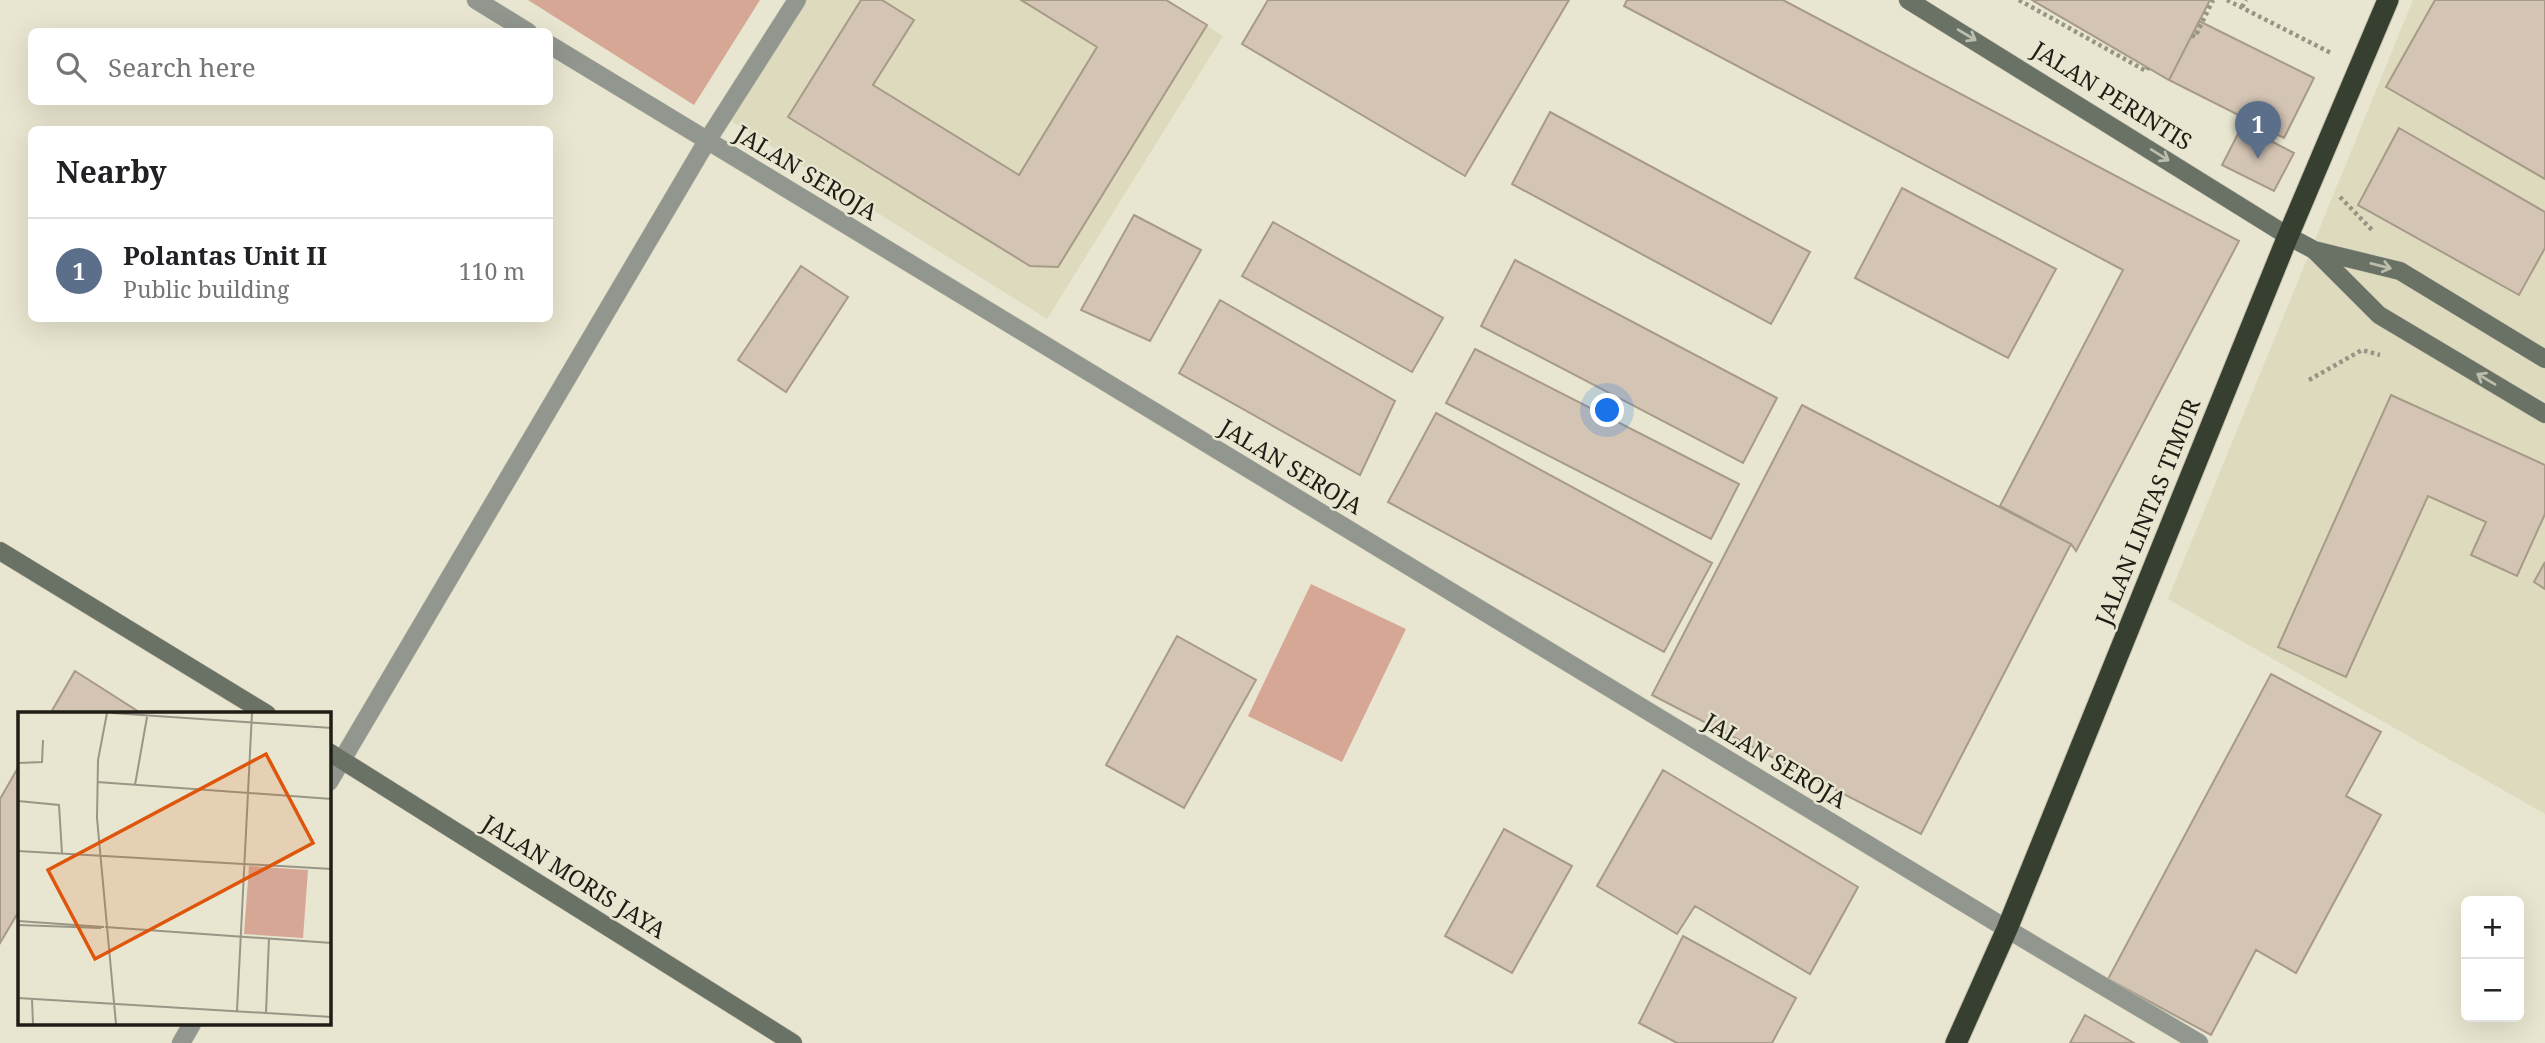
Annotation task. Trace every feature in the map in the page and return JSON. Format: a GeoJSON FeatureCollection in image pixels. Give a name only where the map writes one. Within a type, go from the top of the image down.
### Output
{"type":"FeatureCollection","features":[{"type":"Feature","properties":{"kind":"highway","name":"JALAN LINTAS TIMUR"},"geometry":{"type":"LineString","coordinates":[[1956,1043],[2007,929],[2288,236],[2388,0]]}},
{"type":"Feature","properties":{"kind":"main road","name":"JALAN PERINTIS"},"geometry":{"type":"LineString","coordinates":[[1908,0],[2314,250]]}},
{"type":"Feature","properties":{"kind":"main road"},"geometry":{"type":"LineString","coordinates":[[2314,250],[2400,271],[2545,359]]}},
{"type":"Feature","properties":{"kind":"main road"},"geometry":{"type":"LineString","coordinates":[[2314,250],[2379,315],[2545,414]]}},
{"type":"Feature","properties":{"kind":"main road"},"geometry":{"type":"LineString","coordinates":[[0,551],[264,712]]}},
{"type":"Feature","properties":{"kind":"main road","name":"JALAN MORIS JAYA"},"geometry":{"type":"LineString","coordinates":[[335,756],[793,1043]]}},
{"type":"Feature","properties":{"kind":"street"},"geometry":{"type":"LineString","coordinates":[[476,0],[522,28]]}},
{"type":"Feature","properties":{"kind":"street"},"geometry":{"type":"LineString","coordinates":[[331,773],[335,756],[707,141],[797,0]]}},
{"type":"Feature","properties":{"kind":"street","name":"JALAN SEROJA"},"geometry":{"type":"LineString","coordinates":[[553,47],[2199,1043]]}},
{"type":"Feature","properties":{"kind":"street"},"geometry":{"type":"LineString","coordinates":[[181,1043],[191,1026]]}},
{"type":"Feature","properties":{"kind":"path"},"geometry":{"type":"LineString","coordinates":[[2019,0],[2146,71],[2148,68]]}},
{"type":"Feature","properties":{"kind":"path"},"geometry":{"type":"LineString","coordinates":[[2192,35],[2195,37],[2213,0]]}},
{"type":"Feature","properties":{"kind":"path"},"geometry":{"type":"LineString","coordinates":[[2227,0],[2360,68]]}},
{"type":"Feature","properties":{"kind":"path"},"geometry":{"type":"LineString","coordinates":[[2242,8],[2246,0]]}},
{"type":"Feature","properties":{"kind":"path"},"geometry":{"type":"LineString","coordinates":[[2338,195],[2381,236]]}},
{"type":"Feature","properties":{"kind":"path"},"geometry":{"type":"LineString","coordinates":[[2309,380],[2362,350],[2386,357]]}},
{"type":"Feature","properties":{"kind":"shaded area"},"geometry":{"type":"Polygon","coordinates":[[[528,0],[760,0],[694,105],[528,0]]]}},
{"type":"Feature","properties":{"kind":"shaded area"},"geometry":{"type":"Polygon","coordinates":[[[797,0],[1166,0],[1223,36],[1047,319],[723,116],[797,0]]]}},
{"type":"Feature","properties":{"kind":"shaded area"},"geometry":{"type":"Polygon","coordinates":[[[2413,0],[2545,0],[2545,814],[2168,599],[2413,0]]]}},
{"type":"Feature","properties":{"kind":"shaded area"},"geometry":{"type":"Polygon","coordinates":[[[1311,584],[1406,629],[1342,762],[1248,716],[1311,584]]]}},
{"type":"Feature","properties":{"kind":"building"},"geometry":{"type":"Polygon","coordinates":[[[861,0],[882,0],[914,20],[873,85],[1019,175],[1097,47],[1021,0],[1166,0],[1207,25],[1058,267],[1030,266],[788,117],[861,0]]]}},
{"type":"Feature","properties":{"kind":"building"},"geometry":{"type":"Polygon","coordinates":[[[1268,0],[1569,0],[1465,176],[1242,44],[1268,0]]]}},
{"type":"Feature","properties":{"kind":"building"},"geometry":{"type":"Polygon","coordinates":[[[1627,0],[1783,0],[2239,241],[2076,551],[2071,544],[2000,506],[2123,270],[1624,6],[1627,0]]]}},
{"type":"Feature","properties":{"kind":"building"},"geometry":{"type":"Polygon","coordinates":[[[2032,0],[2210,0],[2169,80],[2032,0]]]}},
{"type":"Feature","properties":{"kind":"building"},"geometry":{"type":"Polygon","coordinates":[[[2435,0],[2545,0],[2545,179],[2386,87],[2435,0]]]}},
{"type":"Feature","properties":{"kind":"building"},"geometry":{"type":"Polygon","coordinates":[[[2199,21],[2314,78],[2284,138],[2169,80],[2199,21]]]}},
{"type":"Feature","properties":{"kind":"building"},"geometry":{"type":"Polygon","coordinates":[[[1550,112],[1810,252],[1771,324],[1512,184],[1550,112]]]}},
{"type":"Feature","properties":{"kind":"building"},"geometry":{"type":"Polygon","coordinates":[[[2242,126],[2294,153],[2274,191],[2222,165],[2242,126]]]}},
{"type":"Feature","properties":{"kind":"building"},"geometry":{"type":"Polygon","coordinates":[[[2399,128],[2545,212],[2545,248],[2519,295],[2358,205],[2399,128]]]}},
{"type":"Feature","properties":{"kind":"building"},"geometry":{"type":"Polygon","coordinates":[[[1902,188],[2056,269],[2008,358],[1855,278],[1902,188]]]}},
{"type":"Feature","properties":{"kind":"building"},"geometry":{"type":"Polygon","coordinates":[[[1134,215],[1201,250],[1150,341],[1081,310],[1134,215]]]}},
{"type":"Feature","properties":{"kind":"building"},"geometry":{"type":"Polygon","coordinates":[[[1273,222],[1443,318],[1412,372],[1242,276],[1273,222]]]}},
{"type":"Feature","properties":{"kind":"building"},"geometry":{"type":"Polygon","coordinates":[[[1515,260],[1777,398],[1743,463],[1481,326],[1515,260]]]}},
{"type":"Feature","properties":{"kind":"building"},"geometry":{"type":"Polygon","coordinates":[[[801,266],[848,297],[786,392],[738,360],[801,266]]]}},
{"type":"Feature","properties":{"kind":"building"},"geometry":{"type":"Polygon","coordinates":[[[1220,300],[1395,401],[1360,475],[1179,373],[1220,300]]]}},
{"type":"Feature","properties":{"kind":"building"},"geometry":{"type":"Polygon","coordinates":[[[1475,349],[1739,484],[1711,539],[1446,403],[1475,349]]]}},
{"type":"Feature","properties":{"kind":"building"},"geometry":{"type":"Polygon","coordinates":[[[2391,395],[2545,465],[2545,514],[2517,576],[2471,555],[2486,522],[2428,496],[2346,677],[2278,647],[2391,395]]]}},
{"type":"Feature","properties":{"kind":"building"},"geometry":{"type":"Polygon","coordinates":[[[1802,405],[2071,544],[1921,834],[1652,695],[1802,405]]]}},
{"type":"Feature","properties":{"kind":"building"},"geometry":{"type":"Polygon","coordinates":[[[1436,413],[1712,563],[1664,652],[1388,502],[1436,413]]]}},
{"type":"Feature","properties":{"kind":"building"},"geometry":{"type":"Polygon","coordinates":[[[2545,562],[2545,589],[2534,582],[2545,562]]]}},
{"type":"Feature","properties":{"kind":"building"},"geometry":{"type":"Polygon","coordinates":[[[1177,636],[1256,680],[1184,808],[1106,765],[1177,636]]]}},
{"type":"Feature","properties":{"kind":"building"},"geometry":{"type":"Polygon","coordinates":[[[75,671],[139,712],[51,712],[75,671]]]}},
{"type":"Feature","properties":{"kind":"building"},"geometry":{"type":"Polygon","coordinates":[[[2271,674],[2381,732],[2346,796],[2381,815],[2296,973],[2256,950],[2211,1035],[2108,979],[2271,674]]]}},
{"type":"Feature","properties":{"kind":"building"},"geometry":{"type":"Polygon","coordinates":[[[18,768],[18,913],[0,943],[0,799],[18,768]]]}},
{"type":"Feature","properties":{"kind":"building"},"geometry":{"type":"Polygon","coordinates":[[[1663,770],[1858,887],[1810,974],[1695,906],[1677,934],[1597,886],[1663,770]]]}},
{"type":"Feature","properties":{"kind":"building"},"geometry":{"type":"Polygon","coordinates":[[[1504,829],[1572,866],[1512,973],[1445,936],[1504,829]]]}},
{"type":"Feature","properties":{"kind":"building"},"geometry":{"type":"Polygon","coordinates":[[[1683,936],[1796,998],[1772,1043],[1677,1043],[1639,1023],[1683,936]]]}},
{"type":"Feature","properties":{"kind":"building"},"geometry":{"type":"Polygon","coordinates":[[[2085,1015],[2134,1043],[2070,1043],[2085,1015]]]}},
{"type":"Feature","properties":{"kind":"place","name":"Polantas Unit II"},"geometry":{"type":"Point","coordinates":[2258,159]}}]}
